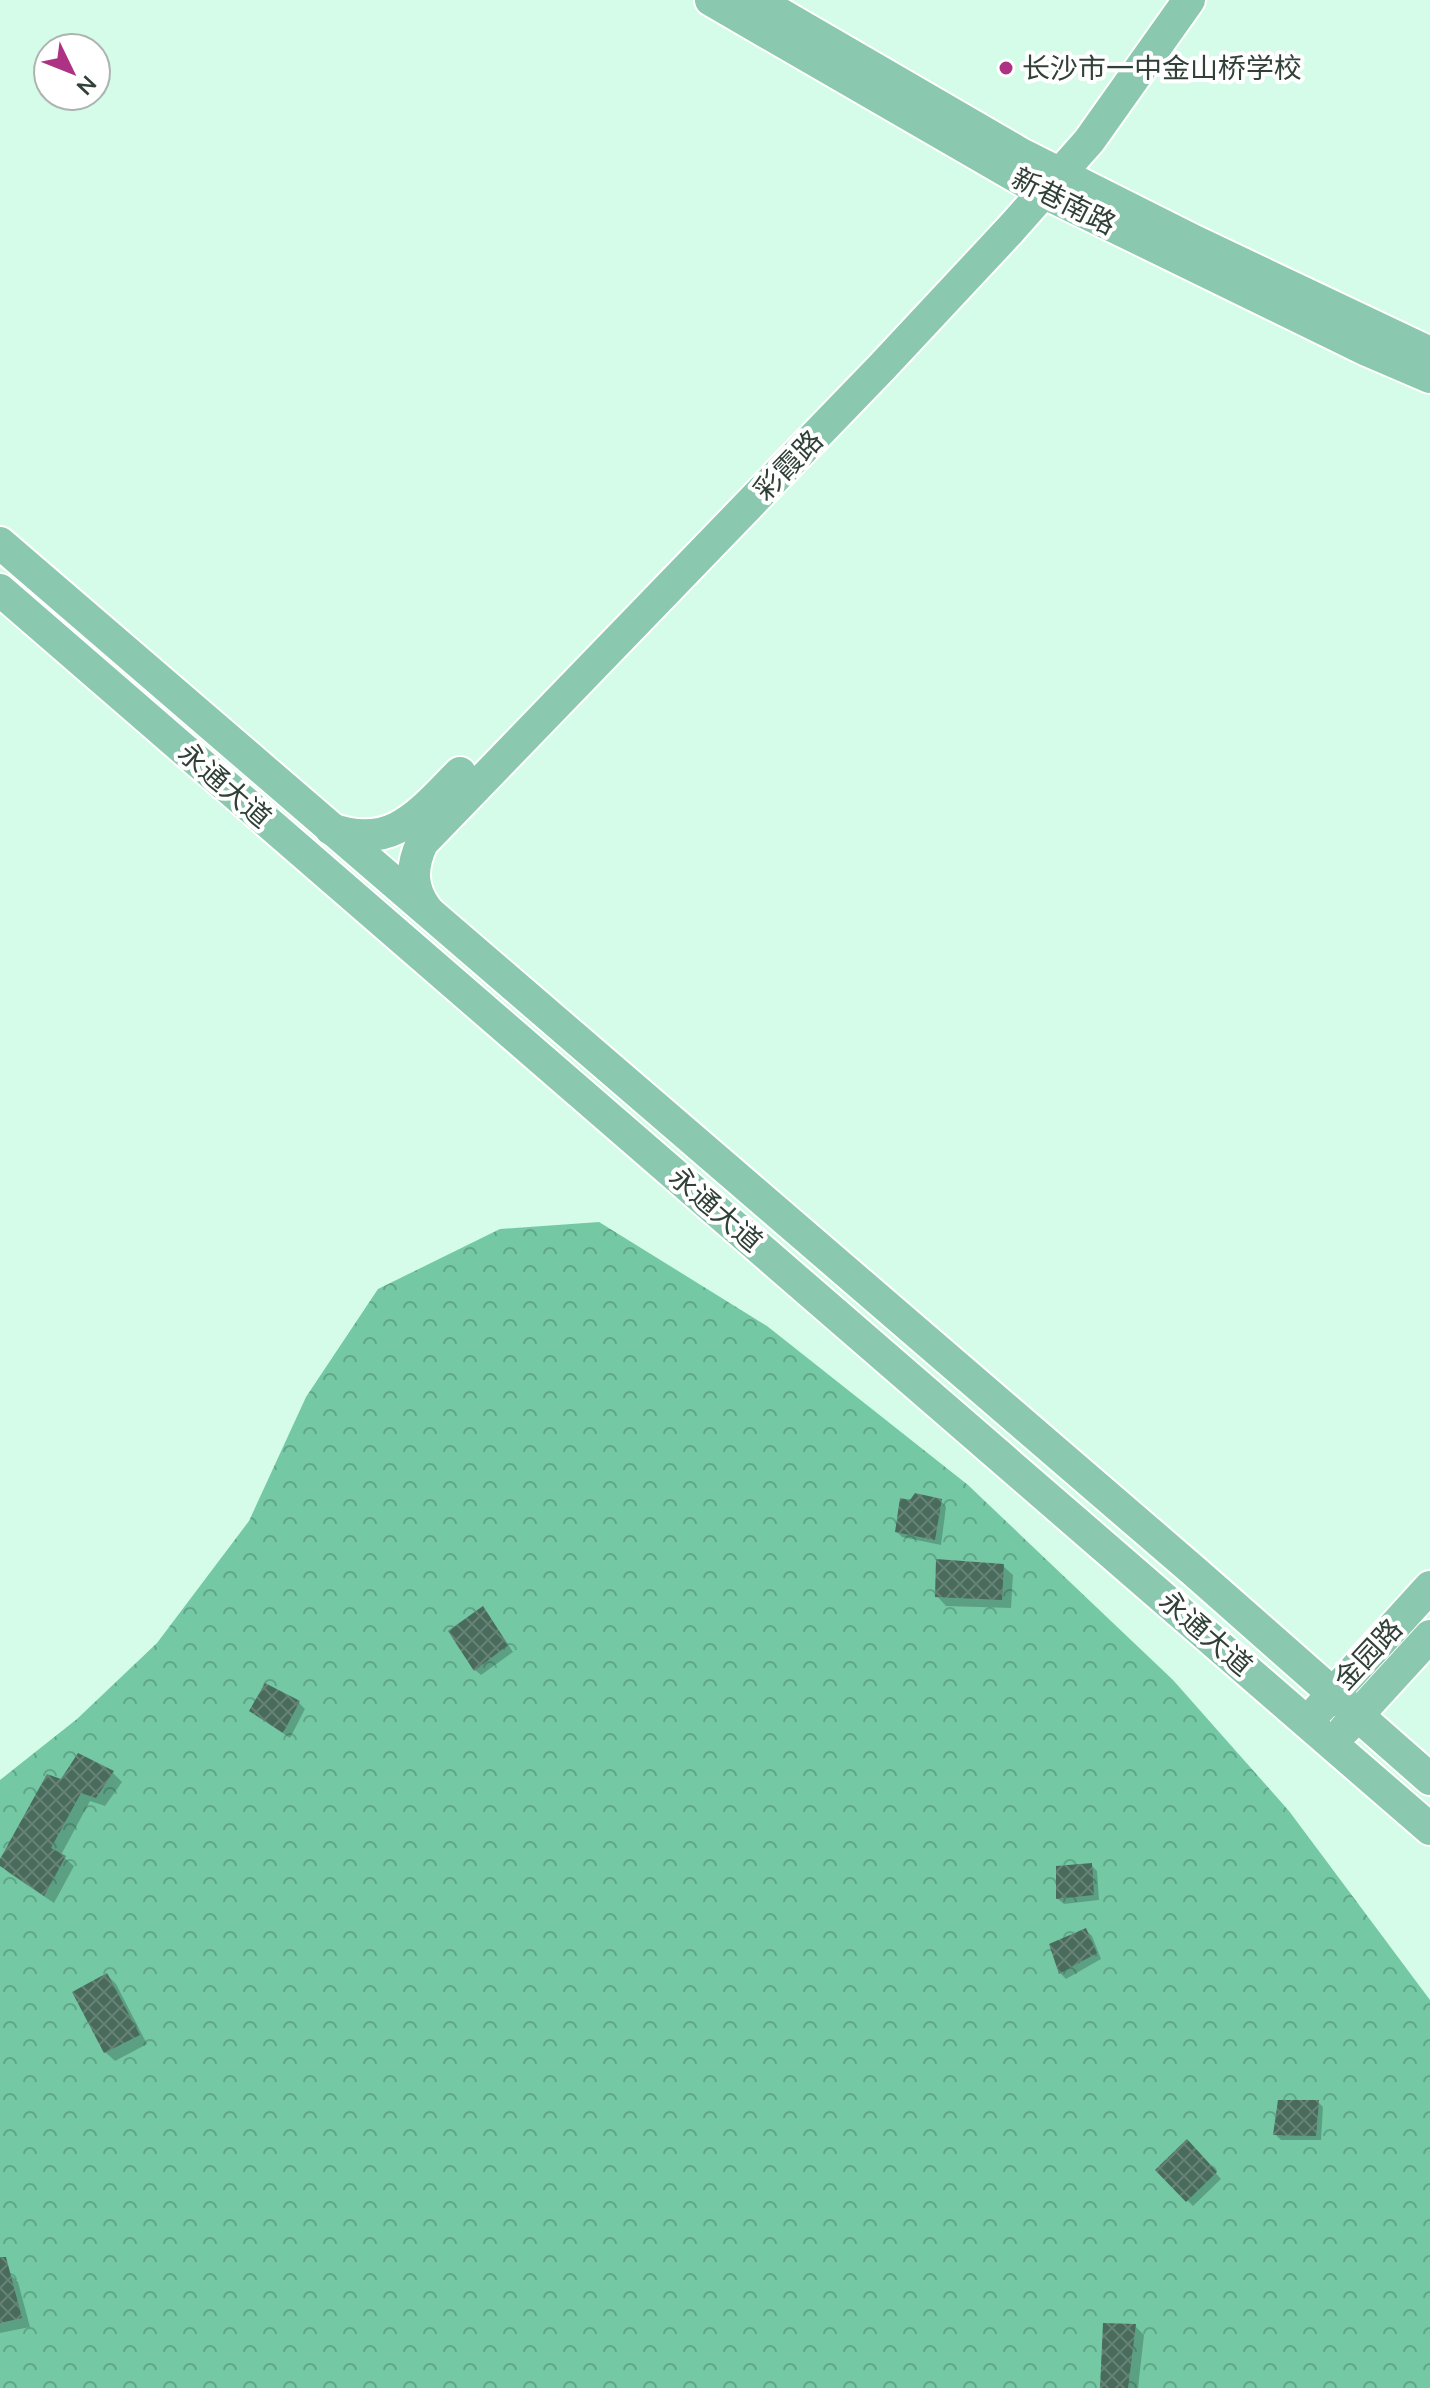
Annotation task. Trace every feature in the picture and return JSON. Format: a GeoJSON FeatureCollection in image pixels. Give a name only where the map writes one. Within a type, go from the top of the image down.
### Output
{"type":"FeatureCollection","features":[{"type":"Feature","properties":{"kind":"main road","name":"新巷南路"},"geometry":{"type":"LineString","coordinates":[[711,0],[1339,337],[1430,377]]}},
{"type":"Feature","properties":{"kind":"main road","name":"新巷南路"},"geometry":{"type":"LineString","coordinates":[[756,0],[1042,178],[1430,353]]}},
{"type":"Feature","properties":{"kind":"main road","name":"彩霞路"},"geometry":{"type":"LineString","coordinates":[[437,921],[419,900],[414,881],[413,862],[422,843],[882,367],[1042,178],[1164,0]]}},
{"type":"Feature","properties":{"kind":"main road","name":"彩霞路"},"geometry":{"type":"LineString","coordinates":[[330,829],[356,837],[370,837],[402,827],[415,817],[634,597],[931,289],[1042,178],[1089,141],[1189,0]]}},
{"type":"Feature","properties":{"kind":"main road","name":"永通大道"},"geometry":{"type":"LineString","coordinates":[[0,543],[1419,1769]]}},
{"type":"Feature","properties":{"kind":"main road","name":"永通大道"},"geometry":{"type":"LineString","coordinates":[[0,590],[1430,1829]]}},
{"type":"Feature","properties":{"kind":"main road","name":"金园路"},"geometry":{"type":"LineString","coordinates":[[1307,1721],[1430,1587]]}},
{"type":"Feature","properties":{"kind":"main road","name":"金园路"},"geometry":{"type":"LineString","coordinates":[[1332,1743],[1430,1636]]}},
{"type":"Feature","properties":{"kind":"main road"},"geometry":{"type":"LineString","coordinates":[[1288,1654],[1326,1665],[1355,1659],[1371,1651]]}},
{"type":"Feature","properties":{"kind":"main road"},"geometry":{"type":"LineString","coordinates":[[1397,1671],[1389,1692],[1389,1729],[1419,1769]]}},
{"type":"Feature","properties":{"kind":"green space"},"geometry":{"type":"Polygon","coordinates":[[[599,1222],[767,1326],[968,1485],[1173,1680],[1289,1811],[1430,2000],[1430,2388],[0,2388],[0,1780],[77,1719],[157,1643],[249,1521],[306,1397],[378,1289],[500,1229],[599,1222]]]}},
{"type":"Feature","properties":{"kind":"building"},"geometry":{"type":"Polygon","coordinates":[[[915,1493],[942,1499],[935,1540],[895,1532],[900,1498],[910,1500],[915,1493]]]}},
{"type":"Feature","properties":{"kind":"building"},"geometry":{"type":"Polygon","coordinates":[[[936,1559],[1004,1564],[1002,1600],[935,1597],[936,1559]]]}},
{"type":"Feature","properties":{"kind":"building"},"geometry":{"type":"Polygon","coordinates":[[[483,1606],[508,1645],[474,1671],[448,1631],[483,1606]]]}},
{"type":"Feature","properties":{"kind":"building"},"geometry":{"type":"Polygon","coordinates":[[[265,1683],[300,1701],[283,1733],[249,1711],[265,1683]]]}},
{"type":"Feature","properties":{"kind":"building"},"geometry":{"type":"Polygon","coordinates":[[[78,1753],[114,1771],[96,1798],[81,1793],[51,1848],[66,1856],[44,1896],[0,1866],[0,1859],[47,1774],[61,1779],[78,1753]]]}},
{"type":"Feature","properties":{"kind":"building"},"geometry":{"type":"Polygon","coordinates":[[[1092,1863],[1094,1895],[1056,1899],[1056,1866],[1092,1863]]]}},
{"type":"Feature","properties":{"kind":"building"},"geometry":{"type":"Polygon","coordinates":[[[1086,1928],[1097,1953],[1059,1974],[1049,1944],[1086,1928]]]}},
{"type":"Feature","properties":{"kind":"building"},"geometry":{"type":"Polygon","coordinates":[[[107,1973],[140,2035],[104,2053],[72,1992],[107,1973]]]}},
{"type":"Feature","properties":{"kind":"building"},"geometry":{"type":"Polygon","coordinates":[[[1278,2100],[1319,2100],[1316,2136],[1273,2135],[1278,2100]]]}},
{"type":"Feature","properties":{"kind":"building"},"geometry":{"type":"Polygon","coordinates":[[[1187,2139],[1217,2172],[1186,2202],[1155,2170],[1187,2139]]]}},
{"type":"Feature","properties":{"kind":"building"},"geometry":{"type":"Polygon","coordinates":[[[0,2257],[6,2257],[22,2318],[0,2323],[0,2257]]]}},
{"type":"Feature","properties":{"kind":"building"},"geometry":{"type":"Polygon","coordinates":[[[1103,2323],[1136,2324],[1128,2388],[1100,2388],[1103,2323]]]}},
{"type":"Feature","properties":{"kind":"place","name":"长沙市一中金山桥学校"},"geometry":{"type":"Point","coordinates":[1006,68]}}]}
